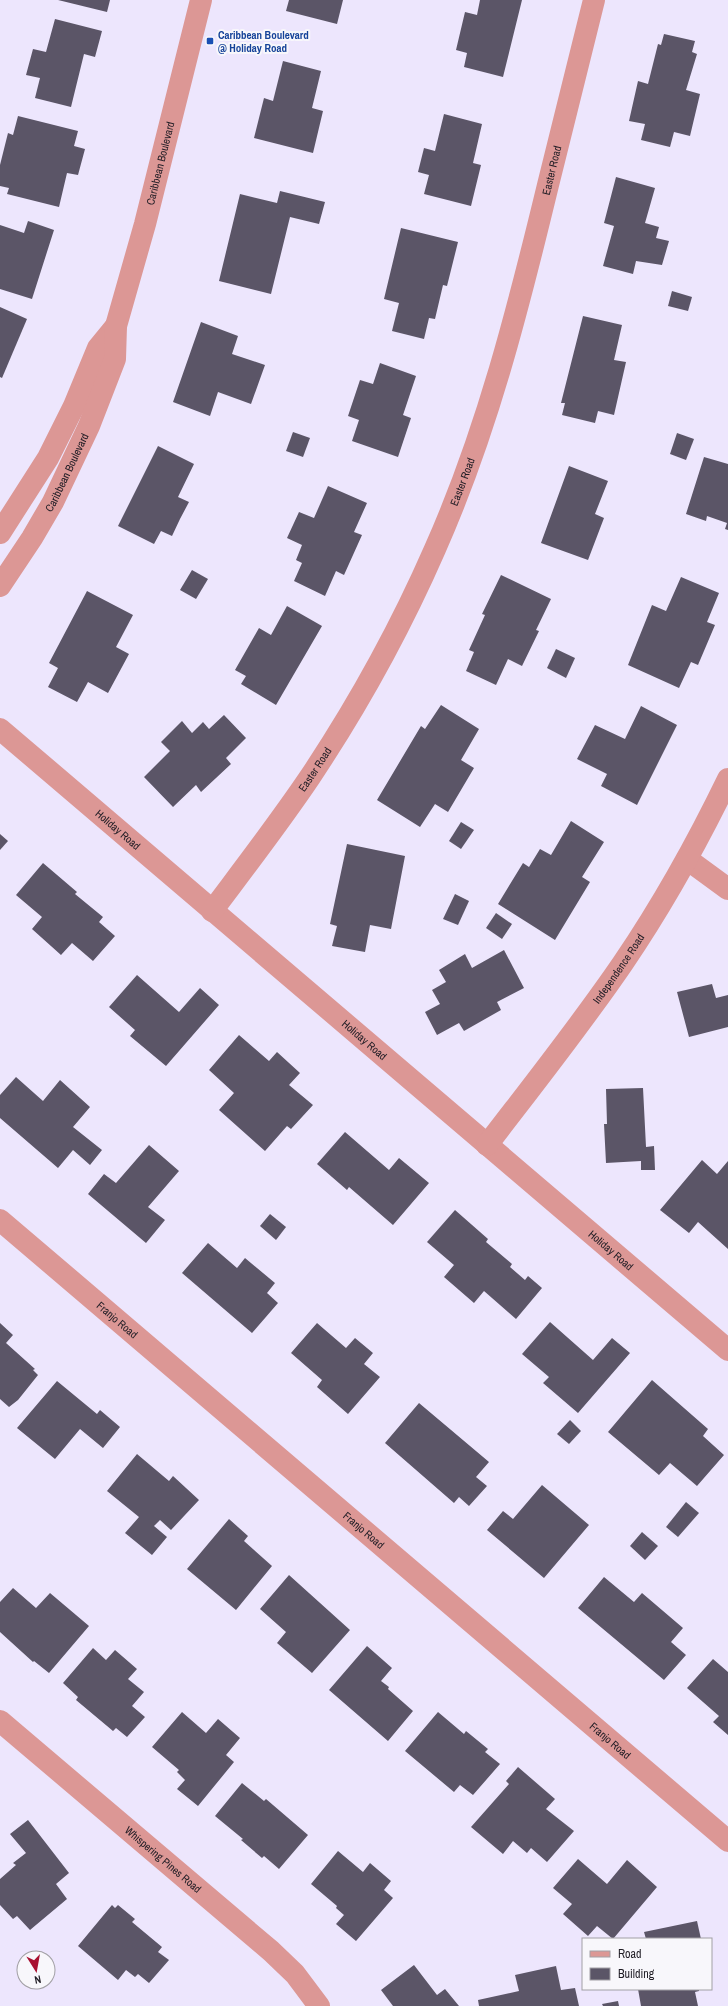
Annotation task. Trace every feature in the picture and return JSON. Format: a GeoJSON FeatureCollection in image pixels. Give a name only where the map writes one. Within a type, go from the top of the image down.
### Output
{"type":"FeatureCollection","features":[{"type":"Feature","properties":{"kind":"street","name":"Caribbean Boulevard"},"geometry":{"type":"LineString","coordinates":[[0,586],[32,538],[72,464],[115,359],[116,326],[145,224],[201,0]]}},
{"type":"Feature","properties":{"kind":"street","name":"Easter Road"},"geometry":{"type":"LineString","coordinates":[[212,911],[278,823],[337,736],[390,643],[435,550],[477,440],[506,350],[532,252],[594,0]]}},
{"type":"Feature","properties":{"kind":"street","name":"Caribbean Boulevard"},"geometry":{"type":"LineString","coordinates":[[0,533],[48,458],[74,406],[98,348],[116,326]]}},
{"type":"Feature","properties":{"kind":"street","name":"Holiday Road"},"geometry":{"type":"LineString","coordinates":[[0,729],[728,1350]]}},
{"type":"Feature","properties":{"kind":"street","name":"Independence Road"},"geometry":{"type":"LineString","coordinates":[[487,1145],[610,982],[644,930],[687,859],[728,779]]}},
{"type":"Feature","properties":{"kind":"street"},"geometry":{"type":"LineString","coordinates":[[687,859],[728,889]]}},
{"type":"Feature","properties":{"kind":"street","name":"Franjo Road"},"geometry":{"type":"LineString","coordinates":[[0,1220],[728,1841]]}},
{"type":"Feature","properties":{"kind":"street","name":"Whispering Pines Road"},"geometry":{"type":"LineString","coordinates":[[4,1733],[271,1951],[295,1974],[319,2006]]}},
{"type":"Feature","properties":{"kind":"building"},"geometry":{"type":"Polygon","coordinates":[[[58,0],[110,0],[107,12],[58,0]]]}},
{"type":"Feature","properties":{"kind":"building"},"geometry":{"type":"Polygon","coordinates":[[[289,0],[343,0],[337,24],[286,11],[289,0]]]}},
{"type":"Feature","properties":{"kind":"building"},"geometry":{"type":"Polygon","coordinates":[[[480,0],[522,0],[503,77],[464,67],[467,53],[456,50],[465,12],[477,15],[480,0]]]}},
{"type":"Feature","properties":{"kind":"building"},"geometry":{"type":"Polygon","coordinates":[[[55,19],[102,31],[95,57],[84,54],[71,107],[35,98],[40,78],[26,75],[33,49],[46,52],[55,19]]]}},
{"type":"Feature","properties":{"kind":"building"},"geometry":{"type":"Polygon","coordinates":[[[664,34],[695,41],[692,52],[697,54],[686,90],[700,94],[690,136],[674,132],[670,147],[641,140],[645,124],[629,121],[638,81],[648,84],[658,44],[661,45],[664,34]]]}},
{"type":"Feature","properties":{"kind":"building"},"geometry":{"type":"Polygon","coordinates":[[[283,61],[321,71],[312,108],[323,111],[313,153],[254,138],[264,98],[273,101],[283,61]]]}},
{"type":"Feature","properties":{"kind":"building"},"geometry":{"type":"Polygon","coordinates":[[[444,114],[482,124],[473,163],[481,165],[471,206],[424,194],[429,175],[418,172],[424,148],[435,151],[444,114]]]}},
{"type":"Feature","properties":{"kind":"building"},"geometry":{"type":"Polygon","coordinates":[[[18,116],[78,131],[74,146],[85,149],[78,175],[67,173],[59,207],[7,194],[9,188],[0,186],[0,165],[8,133],[13,135],[18,116]]]}},
{"type":"Feature","properties":{"kind":"building"},"geometry":{"type":"Polygon","coordinates":[[[616,177],[655,188],[645,223],[659,227],[656,238],[669,241],[662,265],[636,261],[633,274],[603,266],[614,226],[604,223],[616,177]]]}},
{"type":"Feature","properties":{"kind":"building"},"geometry":{"type":"Polygon","coordinates":[[[280,191],[325,202],[319,224],[290,217],[271,294],[219,281],[240,194],[277,203],[280,191]]]}},
{"type":"Feature","properties":{"kind":"building"},"geometry":{"type":"Polygon","coordinates":[[[28,221],[54,230],[32,299],[0,289],[0,225],[24,233],[28,221]]]}},
{"type":"Feature","properties":{"kind":"building"},"geometry":{"type":"Polygon","coordinates":[[[401,228],[458,242],[447,286],[443,285],[435,319],[429,318],[424,339],[392,331],[399,303],[384,299],[401,228]]]}},
{"type":"Feature","properties":{"kind":"building"},"geometry":{"type":"Polygon","coordinates":[[[672,291],[692,297],[688,311],[668,306],[672,291]]]}},
{"type":"Feature","properties":{"kind":"building"},"geometry":{"type":"Polygon","coordinates":[[[0,307],[27,319],[2,378],[0,377],[0,307]]]}},
{"type":"Feature","properties":{"kind":"building"},"geometry":{"type":"Polygon","coordinates":[[[583,316],[622,325],[614,360],[626,362],[614,415],[598,411],[595,423],[562,415],[565,403],[561,403],[583,316]]]}},
{"type":"Feature","properties":{"kind":"building"},"geometry":{"type":"Polygon","coordinates":[[[201,322],[238,336],[232,354],[265,365],[251,404],[218,392],[210,416],[173,402],[201,322]]]}},
{"type":"Feature","properties":{"kind":"building"},"geometry":{"type":"Polygon","coordinates":[[[380,363],[416,376],[403,415],[411,418],[398,457],[352,441],[359,420],[348,416],[360,380],[373,384],[380,363]]]}},
{"type":"Feature","properties":{"kind":"building"},"geometry":{"type":"Polygon","coordinates":[[[293,432],[310,438],[303,457],[286,451],[293,432]]]}},
{"type":"Feature","properties":{"kind":"building"},"geometry":{"type":"Polygon","coordinates":[[[677,433],[694,439],[686,460],[670,454],[677,433]]]}},
{"type":"Feature","properties":{"kind":"building"},"geometry":{"type":"Polygon","coordinates":[[[158,446],[194,464],[178,497],[189,502],[172,536],[161,531],[154,544],[118,526],[158,446]]]}},
{"type":"Feature","properties":{"kind":"building"},"geometry":{"type":"Polygon","coordinates":[[[704,457],[728,464],[728,530],[725,529],[727,523],[707,516],[706,521],[686,514],[704,457]]]}},
{"type":"Feature","properties":{"kind":"building"},"geometry":{"type":"Polygon","coordinates":[[[569,466],[608,481],[595,514],[604,518],[588,560],[541,543],[569,466]]]}},
{"type":"Feature","properties":{"kind":"building"},"geometry":{"type":"Polygon","coordinates":[[[328,486],[367,503],[354,532],[362,535],[344,575],[336,571],[325,596],[294,581],[302,563],[296,560],[302,545],[287,538],[299,512],[314,518],[328,486]]]}},
{"type":"Feature","properties":{"kind":"building"},"geometry":{"type":"Polygon","coordinates":[[[192,570],[208,579],[196,599],[180,590],[192,570]]]}},
{"type":"Feature","properties":{"kind":"building"},"geometry":{"type":"Polygon","coordinates":[[[501,575],[551,599],[536,630],[539,631],[522,666],[508,659],[496,685],[466,671],[474,652],[469,650],[485,615],[482,614],[501,575]]]}},
{"type":"Feature","properties":{"kind":"building"},"geometry":{"type":"Polygon","coordinates":[[[681,577],[719,593],[707,622],[715,625],[698,665],[691,662],[679,688],[628,665],[652,605],[666,611],[681,577]]]}},
{"type":"Feature","properties":{"kind":"building"},"geometry":{"type":"Polygon","coordinates":[[[87,591],[133,615],[116,647],[129,654],[108,693],[88,682],[77,702],[48,687],[58,668],[49,663],[87,591]]]}},
{"type":"Feature","properties":{"kind":"building"},"geometry":{"type":"Polygon","coordinates":[[[287,606],[322,626],[276,705],[241,684],[246,676],[235,670],[259,628],[271,635],[287,606]]]}},
{"type":"Feature","properties":{"kind":"building"},"geometry":{"type":"Polygon","coordinates":[[[556,649],[575,658],[566,678],[547,668],[556,649]]]}},
{"type":"Feature","properties":{"kind":"building"},"geometry":{"type":"Polygon","coordinates":[[[441,705],[479,729],[461,760],[474,768],[448,812],[435,804],[420,827],[377,800],[421,726],[425,729],[441,705]]]}},
{"type":"Feature","properties":{"kind":"building"},"geometry":{"type":"Polygon","coordinates":[[[641,706],[677,725],[637,805],[601,786],[607,774],[577,759],[595,725],[625,739],[641,706]]]}},
{"type":"Feature","properties":{"kind":"building"},"geometry":{"type":"Polygon","coordinates":[[[224,715],[246,738],[226,758],[231,764],[201,792],[196,785],[173,807],[144,777],[170,751],[161,742],[182,721],[192,733],[203,722],[209,729],[224,715]]]}},
{"type":"Feature","properties":{"kind":"building"},"geometry":{"type":"Polygon","coordinates":[[[571,821],[604,842],[582,877],[590,882],[555,940],[498,904],[523,863],[529,867],[540,849],[551,855],[571,821]]]}},
{"type":"Feature","properties":{"kind":"building"},"geometry":{"type":"Polygon","coordinates":[[[461,822],[474,830],[461,849],[449,841],[461,822]]]}},
{"type":"Feature","properties":{"kind":"building"},"geometry":{"type":"Polygon","coordinates":[[[0,834],[8,841],[0,850],[0,834]]]}},
{"type":"Feature","properties":{"kind":"building"},"geometry":{"type":"Polygon","coordinates":[[[347,844],[405,856],[391,929],[370,925],[365,952],[332,946],[337,926],[330,924],[347,844]]]}},
{"type":"Feature","properties":{"kind":"building"},"geometry":{"type":"Polygon","coordinates":[[[43,863],[77,892],[75,894],[103,917],[99,922],[115,936],[93,961],[72,943],[61,955],[32,929],[42,917],[16,895],[43,863]]]}},
{"type":"Feature","properties":{"kind":"building"},"geometry":{"type":"Polygon","coordinates":[[[455,894],[469,901],[458,925],[443,919],[455,894]]]}},
{"type":"Feature","properties":{"kind":"building"},"geometry":{"type":"Polygon","coordinates":[[[496,913],[512,924],[502,939],[486,928],[496,913]]]}},
{"type":"Feature","properties":{"kind":"building"},"geometry":{"type":"Polygon","coordinates":[[[504,950],[524,988],[497,1002],[501,1010],[464,1031],[459,1023],[437,1035],[425,1012],[440,1004],[432,990],[446,982],[439,970],[465,954],[472,968],[504,950]]]}},
{"type":"Feature","properties":{"kind":"building"},"geometry":{"type":"Polygon","coordinates":[[[137,975],[179,1012],[200,988],[219,1005],[166,1066],[130,1036],[135,1030],[109,1007],[137,975]]]}},
{"type":"Feature","properties":{"kind":"building"},"geometry":{"type":"Polygon","coordinates":[[[712,984],[716,998],[728,995],[728,1027],[689,1037],[677,992],[712,984]]]}},
{"type":"Feature","properties":{"kind":"building"},"geometry":{"type":"Polygon","coordinates":[[[239,1035],[269,1061],[277,1052],[300,1073],[289,1085],[313,1105],[291,1129],[287,1126],[265,1151],[219,1110],[234,1093],[209,1070],[239,1035]]]}},
{"type":"Feature","properties":{"kind":"building"},"geometry":{"type":"Polygon","coordinates":[[[16,1077],[43,1101],[60,1080],[90,1107],[73,1127],[102,1150],[90,1165],[73,1150],[58,1168],[0,1118],[0,1095],[16,1077]]]}},
{"type":"Feature","properties":{"kind":"building"},"geometry":{"type":"Polygon","coordinates":[[[643,1088],[646,1147],[654,1146],[655,1170],[641,1170],[641,1161],[606,1163],[604,1124],[607,1124],[606,1089],[643,1088]]]}},
{"type":"Feature","properties":{"kind":"building"},"geometry":{"type":"Polygon","coordinates":[[[345,1132],[389,1170],[399,1158],[429,1183],[393,1225],[349,1187],[347,1190],[317,1164],[345,1132]]]}},
{"type":"Feature","properties":{"kind":"building"},"geometry":{"type":"Polygon","coordinates":[[[149,1145],[179,1171],[148,1207],[165,1220],[146,1243],[88,1194],[104,1174],[116,1183],[149,1145]]]}},
{"type":"Feature","properties":{"kind":"building"},"geometry":{"type":"Polygon","coordinates":[[[702,1160],[717,1174],[728,1161],[728,1249],[698,1222],[689,1233],[660,1210],[702,1160]]]}},
{"type":"Feature","properties":{"kind":"building"},"geometry":{"type":"Polygon","coordinates":[[[455,1210],[488,1239],[486,1242],[512,1264],[510,1267],[525,1280],[528,1276],[542,1288],[516,1319],[484,1291],[474,1303],[444,1277],[454,1265],[427,1242],[455,1210]]]}},
{"type":"Feature","properties":{"kind":"building"},"geometry":{"type":"Polygon","coordinates":[[[270,1214],[286,1227],[276,1240],[260,1226],[270,1214]]]}},
{"type":"Feature","properties":{"kind":"building"},"geometry":{"type":"Polygon","coordinates":[[[208,1243],[237,1268],[245,1258],[275,1283],[267,1293],[278,1303],[252,1333],[182,1273],[208,1243]]]}},
{"type":"Feature","properties":{"kind":"building"},"geometry":{"type":"Polygon","coordinates":[[[550,1322],[593,1360],[612,1338],[630,1353],[578,1413],[543,1383],[549,1377],[522,1354],[550,1322]]]}},
{"type":"Feature","properties":{"kind":"building"},"geometry":{"type":"Polygon","coordinates":[[[0,1323],[13,1335],[6,1343],[35,1369],[33,1370],[38,1375],[18,1400],[9,1407],[0,1399],[0,1323]]]}},
{"type":"Feature","properties":{"kind":"building"},"geometry":{"type":"Polygon","coordinates":[[[317,1323],[346,1348],[355,1338],[373,1353],[364,1364],[380,1377],[348,1414],[317,1387],[322,1380],[291,1353],[317,1323]]]}},
{"type":"Feature","properties":{"kind":"building"},"geometry":{"type":"Polygon","coordinates":[[[652,1380],[708,1429],[703,1436],[724,1455],[697,1486],[670,1463],[659,1475],[608,1432],[652,1380]]]}},
{"type":"Feature","properties":{"kind":"building"},"geometry":{"type":"Polygon","coordinates":[[[57,1381],[97,1414],[100,1410],[120,1427],[103,1448],[80,1429],[55,1459],[17,1428],[57,1381]]]}},
{"type":"Feature","properties":{"kind":"building"},"geometry":{"type":"Polygon","coordinates":[[[419,1403],[489,1462],[476,1477],[487,1486],[469,1506],[459,1497],[454,1503],[385,1443],[419,1403]]]}},
{"type":"Feature","properties":{"kind":"building"},"geometry":{"type":"Polygon","coordinates":[[[570,1420],[581,1431],[569,1444],[557,1434],[570,1420]]]}},
{"type":"Feature","properties":{"kind":"building"},"geometry":{"type":"Polygon","coordinates":[[[137,1454],[169,1481],[173,1476],[199,1500],[171,1530],[160,1520],[154,1526],[167,1537],[152,1555],[125,1533],[139,1517],[107,1491],[137,1454]]]}},
{"type":"Feature","properties":{"kind":"building"},"geometry":{"type":"Polygon","coordinates":[[[542,1485],[589,1525],[544,1578],[487,1530],[503,1511],[513,1519],[542,1485]]]}},
{"type":"Feature","properties":{"kind":"building"},"geometry":{"type":"Polygon","coordinates":[[[686,1502],[699,1513],[678,1537],[666,1527],[686,1502]]]}},
{"type":"Feature","properties":{"kind":"building"},"geometry":{"type":"Polygon","coordinates":[[[229,1519],[248,1536],[244,1541],[272,1566],[236,1610],[187,1569],[229,1519]]]}},
{"type":"Feature","properties":{"kind":"building"},"geometry":{"type":"Polygon","coordinates":[[[642,1532],[658,1546],[645,1560],[630,1546],[642,1532]]]}},
{"type":"Feature","properties":{"kind":"building"},"geometry":{"type":"Polygon","coordinates":[[[289,1575],[350,1630],[312,1673],[277,1643],[286,1632],[260,1609],[289,1575]]]}},
{"type":"Feature","properties":{"kind":"building"},"geometry":{"type":"Polygon","coordinates":[[[604,1577],[634,1602],[642,1593],[683,1628],[671,1642],[686,1655],[664,1680],[578,1608],[604,1577]]]}},
{"type":"Feature","properties":{"kind":"building"},"geometry":{"type":"Polygon","coordinates":[[[13,1588],[36,1608],[50,1593],[89,1626],[49,1673],[34,1661],[33,1662],[0,1632],[0,1602],[13,1588]]]}},
{"type":"Feature","properties":{"kind":"building"},"geometry":{"type":"Polygon","coordinates":[[[367,1646],[392,1668],[381,1681],[413,1711],[388,1741],[329,1690],[367,1646]]]}},
{"type":"Feature","properties":{"kind":"building"},"geometry":{"type":"Polygon","coordinates":[[[93,1648],[106,1660],[115,1650],[137,1669],[128,1679],[144,1692],[132,1706],[145,1717],[127,1737],[116,1728],[113,1731],[76,1700],[78,1697],[63,1683],[93,1648]]]}},
{"type":"Feature","properties":{"kind":"building"},"geometry":{"type":"Polygon","coordinates":[[[713,1659],[728,1672],[728,1735],[713,1722],[719,1716],[687,1688],[713,1659]]]}},
{"type":"Feature","properties":{"kind":"building"},"geometry":{"type":"Polygon","coordinates":[[[182,1712],[206,1733],[218,1719],[240,1738],[226,1755],[234,1762],[198,1806],[177,1789],[185,1780],[177,1772],[179,1770],[152,1747],[182,1712]]]}},
{"type":"Feature","properties":{"kind":"building"},"geometry":{"type":"Polygon","coordinates":[[[438,1712],[464,1734],[466,1731],[488,1749],[485,1752],[500,1764],[473,1795],[460,1785],[454,1792],[405,1751],[438,1712]]]}},
{"type":"Feature","properties":{"kind":"building"},"geometry":{"type":"Polygon","coordinates":[[[518,1767],[555,1799],[546,1809],[574,1831],[547,1862],[531,1848],[527,1853],[513,1841],[503,1854],[471,1827],[509,1784],[506,1781],[518,1767]]]}},
{"type":"Feature","properties":{"kind":"building"},"geometry":{"type":"Polygon","coordinates":[[[242,1783],[264,1801],[266,1799],[308,1835],[279,1869],[264,1856],[262,1858],[241,1840],[243,1839],[215,1816],[242,1783]]]}},
{"type":"Feature","properties":{"kind":"building"},"geometry":{"type":"Polygon","coordinates":[[[28,1820],[69,1873],[56,1884],[67,1899],[30,1930],[17,1916],[13,1919],[0,1905],[0,1879],[16,1865],[13,1863],[26,1853],[10,1834],[28,1820]]]}},
{"type":"Feature","properties":{"kind":"building"},"geometry":{"type":"Polygon","coordinates":[[[338,1851],[363,1872],[370,1863],[391,1881],[384,1890],[393,1898],[356,1941],[336,1924],[344,1915],[336,1908],[337,1906],[311,1884],[338,1851]]]}},
{"type":"Feature","properties":{"kind":"building"},"geometry":{"type":"Polygon","coordinates":[[[578,1859],[607,1884],[627,1860],[657,1887],[614,1938],[612,1938],[597,1926],[588,1936],[563,1914],[572,1904],[553,1888],[578,1859]]]}},
{"type":"Feature","properties":{"kind":"building"},"geometry":{"type":"Polygon","coordinates":[[[112,1905],[115,1908],[118,1905],[135,1919],[132,1922],[162,1947],[158,1952],[169,1960],[149,1983],[138,1974],[135,1977],[126,1970],[118,1980],[78,1946],[112,1905]]]}},
{"type":"Feature","properties":{"kind":"building"},"geometry":{"type":"Polygon","coordinates":[[[697,1921],[701,1938],[646,1938],[644,1932],[697,1921]]]}},
{"type":"Feature","properties":{"kind":"building"},"geometry":{"type":"Polygon","coordinates":[[[414,1965],[437,1995],[445,1989],[459,2006],[393,2006],[381,1990],[414,1965]]]}},
{"type":"Feature","properties":{"kind":"building"},"geometry":{"type":"Polygon","coordinates":[[[556,1966],[561,1990],[575,1988],[579,2006],[479,2006],[478,2000],[519,1991],[515,1975],[556,1966]]]}},
{"type":"Feature","properties":{"kind":"building"},"geometry":{"type":"Polygon","coordinates":[[[638,1990],[699,1990],[695,1992],[698,2006],[641,2006],[638,1990]]]}},
{"type":"Feature","properties":{"kind":"building"},"geometry":{"type":"Polygon","coordinates":[[[618,2001],[619,2006],[603,2006],[602,2004],[618,2001]]]}},
{"type":"Feature","properties":{"kind":"place","name":"Caribbean Boulevard @ Holiday Road"},"geometry":{"type":"Point","coordinates":[210,41]}}]}
